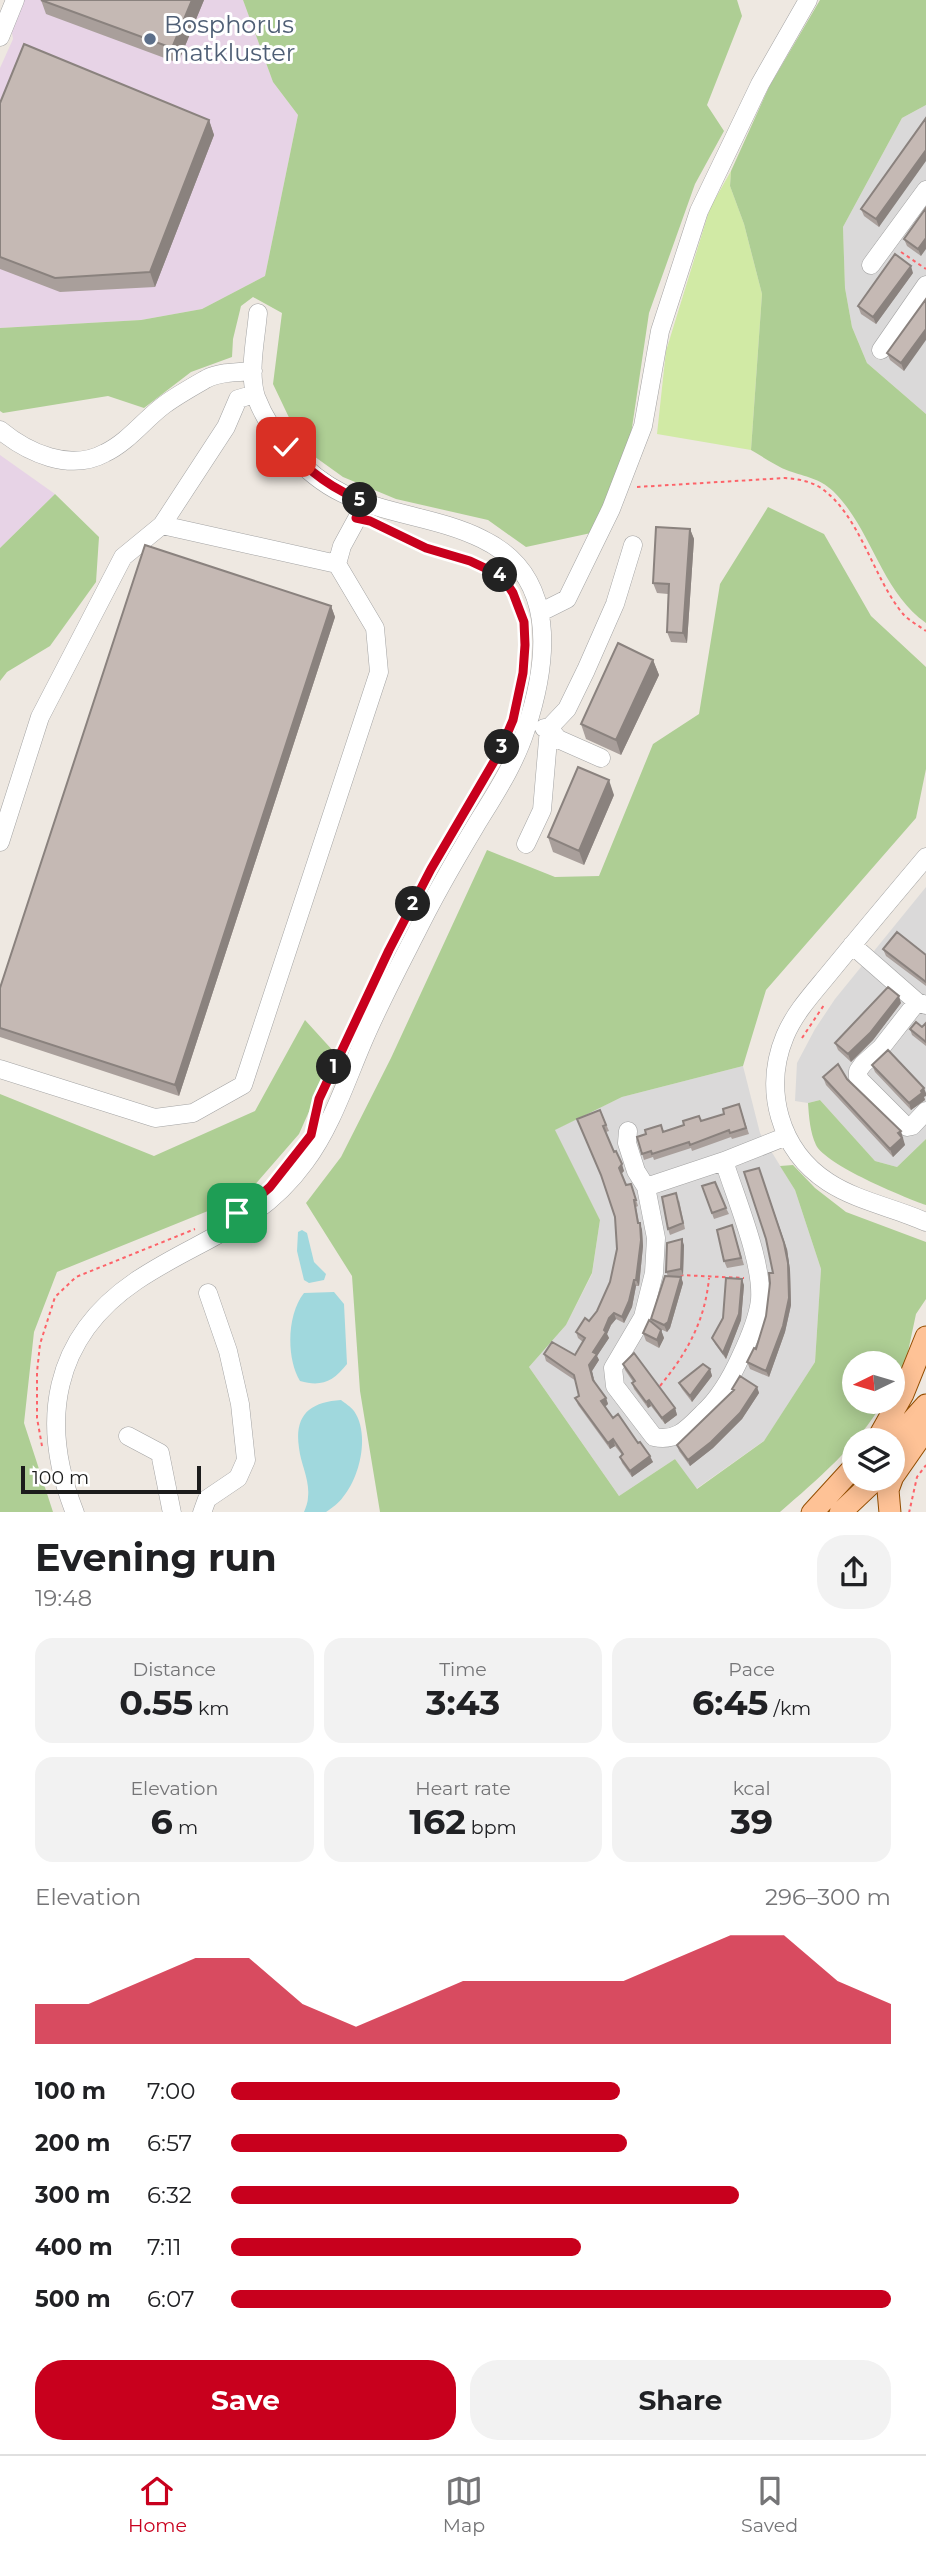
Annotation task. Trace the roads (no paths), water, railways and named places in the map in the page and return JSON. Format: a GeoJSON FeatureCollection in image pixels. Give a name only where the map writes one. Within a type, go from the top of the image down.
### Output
{"type":"FeatureCollection","features":[{"type":"Feature","properties":{"kind":"main road"},"geometry":{"type":"LineString","coordinates":[[884,1428],[903,1394],[926,1337]]}},
{"type":"Feature","properties":{"kind":"main road"},"geometry":{"type":"LineString","coordinates":[[905,1428],[926,1405]]}},
{"type":"Feature","properties":{"kind":"main road"},"geometry":{"type":"LineString","coordinates":[[905,1448],[926,1426]]}},
{"type":"Feature","properties":{"kind":"main road"},"geometry":{"type":"LineString","coordinates":[[905,1458],[926,1426]]}},
{"type":"Feature","properties":{"kind":"main road"},"geometry":{"type":"LineString","coordinates":[[813,1512],[842,1480]]}},
{"type":"Feature","properties":{"kind":"main road"},"geometry":{"type":"LineString","coordinates":[[826,1512],[847,1491]]}},
{"type":"Feature","properties":{"kind":"main road"},"geometry":{"type":"LineString","coordinates":[[841,1512],[863,1491]]}},
{"type":"Feature","properties":{"kind":"main road"},"geometry":{"type":"LineString","coordinates":[[888,1491],[894,1512]]}},
{"type":"Feature","properties":{"kind":"street"},"geometry":{"type":"LineString","coordinates":[[0,37],[15,0]]}},
{"type":"Feature","properties":{"kind":"street"},"geometry":{"type":"LineString","coordinates":[[541,612],[567,599],[611,509],[643,426],[660,331],[699,211],[760,84],[808,0]]}},
{"type":"Feature","properties":{"kind":"street"},"geometry":{"type":"LineString","coordinates":[[871,265],[926,190]]}},
{"type":"Feature","properties":{"kind":"street"},"geometry":{"type":"LineString","coordinates":[[881,349],[926,285]]}},
{"type":"Feature","properties":{"kind":"street"},"geometry":{"type":"LineString","coordinates":[[75,1512],[62,1475],[55,1423],[57,1397],[63,1373],[80,1338],[118,1294],[138,1280],[249,1219],[279,1193],[306,1161],[324,1133],[370,1024],[416,932],[443,880],[508,771],[518,729],[540,676],[543,635],[541,612],[521,571],[495,547],[480,537],[366,502],[330,486],[301,463],[280,438],[255,394],[253,371],[258,313]]}},
{"type":"Feature","properties":{"kind":"street"},"geometry":{"type":"LineString","coordinates":[[0,430],[18,444],[40,454],[62,460],[82,460],[104,454],[164,405],[208,378],[253,371]]}},
{"type":"Feature","properties":{"kind":"street"},"geometry":{"type":"LineString","coordinates":[[0,842],[40,718],[123,557],[162,525],[226,427],[238,399],[255,394]]}},
{"type":"Feature","properties":{"kind":"street"},"geometry":{"type":"LineString","coordinates":[[0,1069],[155,1118],[193,1113],[243,1085],[379,672],[375,628],[337,564],[342,546],[366,502]]}},
{"type":"Feature","properties":{"kind":"street"},"geometry":{"type":"LineString","coordinates":[[162,525],[337,564]]}},
{"type":"Feature","properties":{"kind":"street"},"geometry":{"type":"LineString","coordinates":[[526,844],[542,810],[549,728],[567,709],[586,670],[615,604],[633,545]]}},
{"type":"Feature","properties":{"kind":"street"},"geometry":{"type":"LineString","coordinates":[[518,729],[549,728]]}},
{"type":"Feature","properties":{"kind":"street"},"geometry":{"type":"LineString","coordinates":[[549,728],[558,739],[601,758]]}},
{"type":"Feature","properties":{"kind":"street"},"geometry":{"type":"LineString","coordinates":[[926,857],[794,1019],[779,1052],[775,1070],[776,1106],[787,1136],[811,1169],[829,1183],[926,1222]]}},
{"type":"Feature","properties":{"kind":"street"},"geometry":{"type":"LineString","coordinates":[[852,945],[921,1004],[863,1064],[859,1078],[907,1127],[912,1126],[926,1111]]}},
{"type":"Feature","properties":{"kind":"street"},"geometry":{"type":"LineString","coordinates":[[628,1131],[627,1143],[636,1171],[646,1187],[656,1238],[654,1273],[643,1317],[613,1368],[615,1385],[654,1437],[672,1438],[682,1433],[707,1409],[732,1376],[751,1333],[760,1301],[758,1277],[724,1161]]}},
{"type":"Feature","properties":{"kind":"street"},"geometry":{"type":"LineString","coordinates":[[646,1187],[787,1136]]}},
{"type":"Feature","properties":{"kind":"street"},"geometry":{"type":"LineString","coordinates":[[202,1512],[207,1499],[238,1478],[246,1460],[240,1404],[228,1351],[208,1293]]}},
{"type":"Feature","properties":{"kind":"street"},"geometry":{"type":"LineString","coordinates":[[128,1436],[160,1453],[172,1512]]}},
{"type":"Feature","properties":{"kind":"water"},"geometry":{"type":"Polygon","coordinates":[[[302,1230],[307,1233],[314,1262],[326,1274],[324,1280],[309,1283],[304,1280],[297,1251],[298,1232],[302,1230]]]}},
{"type":"Feature","properties":{"kind":"water"},"geometry":{"type":"Polygon","coordinates":[[[334,1292],[344,1304],[347,1364],[332,1379],[320,1383],[300,1381],[292,1361],[290,1336],[294,1312],[304,1293],[334,1292]]]}},
{"type":"Feature","properties":{"kind":"water"},"geometry":{"type":"Polygon","coordinates":[[[341,1400],[353,1410],[359,1420],[362,1443],[358,1467],[349,1489],[335,1505],[326,1512],[304,1512],[308,1491],[299,1448],[299,1427],[306,1412],[313,1407],[341,1400]]]}},
{"type":"Feature","properties":{"kind":"place","name":"Bosphorus matkluster"},"geometry":{"type":"Point","coordinates":[150,39]}}]}
